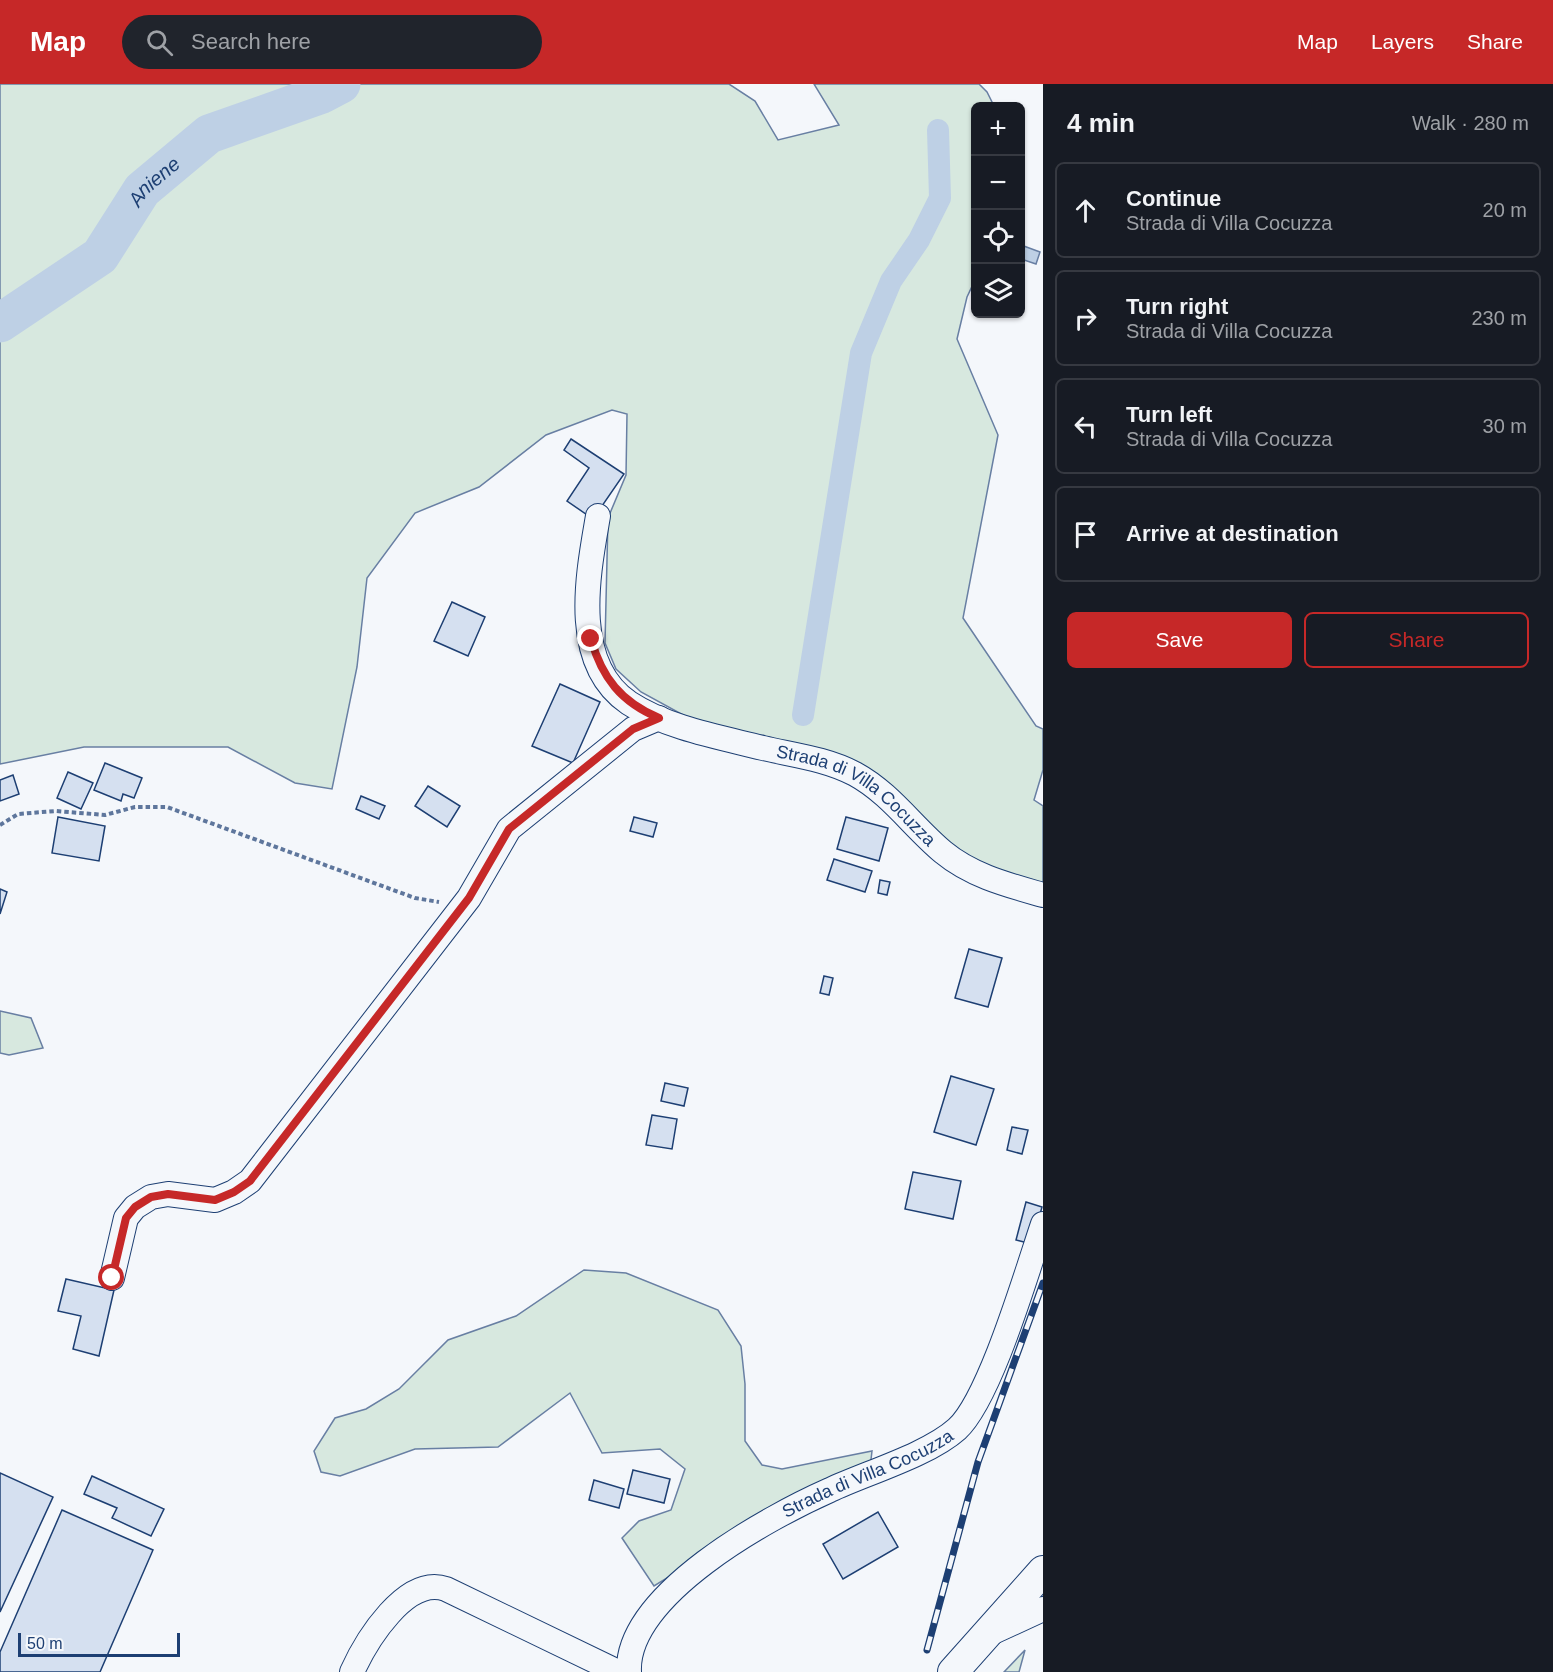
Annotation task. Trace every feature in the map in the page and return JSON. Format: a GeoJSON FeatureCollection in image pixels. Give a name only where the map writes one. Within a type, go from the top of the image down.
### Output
{"type":"FeatureCollection","features":[{"type":"Feature","properties":{"kind":"main road"},"geometry":{"type":"LineString","coordinates":[[953,1672],[1043,1571]]}},
{"type":"Feature","properties":{"kind":"street","name":"Strada di Villa Cocuzza"},"geometry":{"type":"LineString","coordinates":[[598,516],[590,562],[587,599],[589,627],[595,652],[610,684],[621,696],[659,718],[715,736],[847,770],[878,790],[939,849],[962,864],[994,880],[1043,895]]}},
{"type":"Feature","properties":{"kind":"street"},"geometry":{"type":"LineString","coordinates":[[112,1278],[126,1218],[135,1207],[151,1197],[168,1194],[215,1200],[234,1192],[250,1181],[469,898],[509,829],[633,729],[659,718]]}},
{"type":"Feature","properties":{"kind":"street","name":"Strada di Villa Cocuzza"},"geometry":{"type":"LineString","coordinates":[[629,1672],[633,1645],[650,1615],[678,1584],[708,1560],[785,1512],[933,1445],[964,1421],[989,1374],[1043,1224]]}},
{"type":"Feature","properties":{"kind":"street"},"geometry":{"type":"LineString","coordinates":[[352,1672],[370,1640],[400,1603],[418,1590],[431,1585],[446,1589],[618,1672]]}},
{"type":"Feature","properties":{"kind":"street"},"geometry":{"type":"LineString","coordinates":[[986,1636],[1043,1609]]}},
{"type":"Feature","properties":{"kind":"path"},"geometry":{"type":"LineString","coordinates":[[0,825],[18,814],[56,811],[105,815],[135,807],[167,807],[415,898],[436,902],[469,898]]}},
{"type":"Feature","properties":{"kind":"shaded area"},"geometry":{"type":"Polygon","coordinates":[[[0,84],[729,84],[755,101],[778,140],[839,125],[814,84],[979,84],[987,92],[992,102],[971,102],[971,288],[957,339],[998,435],[963,618],[1036,726],[1043,729],[1043,770],[1034,800],[1043,806],[1043,889],[970,861],[879,780],[705,727],[641,692],[616,669],[605,643],[608,518],[626,475],[627,414],[612,410],[546,435],[479,487],[415,513],[367,578],[357,667],[332,789],[295,783],[228,747],[84,747],[0,764],[0,84]]]}},
{"type":"Feature","properties":{"kind":"shaded area"},"geometry":{"type":"Polygon","coordinates":[[[0,1011],[31,1018],[43,1048],[9,1055],[0,1053],[0,1011]]]}},
{"type":"Feature","properties":{"kind":"shaded area"},"geometry":{"type":"Polygon","coordinates":[[[584,1270],[626,1273],[718,1310],[741,1346],[745,1384],[745,1441],[762,1465],[782,1469],[872,1451],[870,1468],[796,1499],[654,1586],[622,1538],[639,1521],[671,1510],[685,1469],[660,1449],[602,1453],[570,1393],[498,1447],[415,1449],[340,1476],[321,1472],[314,1451],[335,1418],[366,1409],[399,1389],[448,1340],[516,1316],[584,1270]]]}},
{"type":"Feature","properties":{"kind":"shaded area"},"geometry":{"type":"Polygon","coordinates":[[[1025,1650],[1019,1672],[1004,1672],[1025,1650]]]}},
{"type":"Feature","properties":{"kind":"water"},"geometry":{"type":"Polygon","coordinates":[[[1025,246],[1040,252],[1036,264],[1025,260],[1025,246]]]}},
{"type":"Feature","properties":{"kind":"building"},"geometry":{"type":"Polygon","coordinates":[[[571,439],[624,474],[593,519],[567,501],[589,468],[564,450],[571,439]]]}},
{"type":"Feature","properties":{"kind":"building"},"geometry":{"type":"Polygon","coordinates":[[[452,602],[485,617],[468,656],[434,641],[452,602]]]}},
{"type":"Feature","properties":{"kind":"building"},"geometry":{"type":"Polygon","coordinates":[[[560,684],[600,702],[573,763],[532,746],[560,684]]]}},
{"type":"Feature","properties":{"kind":"building"},"geometry":{"type":"Polygon","coordinates":[[[105,763],[142,778],[134,798],[123,794],[121,801],[94,790],[105,763]]]}},
{"type":"Feature","properties":{"kind":"building"},"geometry":{"type":"Polygon","coordinates":[[[68,772],[93,783],[81,809],[57,798],[68,772]]]}},
{"type":"Feature","properties":{"kind":"building"},"geometry":{"type":"Polygon","coordinates":[[[13,775],[19,794],[0,801],[0,780],[13,775]]]}},
{"type":"Feature","properties":{"kind":"building"},"geometry":{"type":"Polygon","coordinates":[[[428,786],[460,806],[447,827],[415,806],[428,786]]]}},
{"type":"Feature","properties":{"kind":"building"},"geometry":{"type":"Polygon","coordinates":[[[361,796],[385,806],[379,819],[356,809],[361,796]]]}},
{"type":"Feature","properties":{"kind":"building"},"geometry":{"type":"Polygon","coordinates":[[[58,817],[105,826],[99,861],[52,853],[58,817]]]}},
{"type":"Feature","properties":{"kind":"building"},"geometry":{"type":"Polygon","coordinates":[[[634,817],[657,823],[653,837],[630,831],[634,817]]]}},
{"type":"Feature","properties":{"kind":"building"},"geometry":{"type":"Polygon","coordinates":[[[846,817],[888,828],[879,861],[837,849],[846,817]]]}},
{"type":"Feature","properties":{"kind":"building"},"geometry":{"type":"Polygon","coordinates":[[[834,859],[872,871],[865,892],[827,880],[834,859]]]}},
{"type":"Feature","properties":{"kind":"building"},"geometry":{"type":"Polygon","coordinates":[[[880,880],[890,882],[887,895],[878,893],[880,880]]]}},
{"type":"Feature","properties":{"kind":"building"},"geometry":{"type":"Polygon","coordinates":[[[0,889],[7,892],[0,914],[0,889]]]}},
{"type":"Feature","properties":{"kind":"building"},"geometry":{"type":"Polygon","coordinates":[[[969,949],[1002,958],[988,1007],[955,998],[969,949]]]}},
{"type":"Feature","properties":{"kind":"building"},"geometry":{"type":"Polygon","coordinates":[[[824,976],[833,978],[829,995],[820,993],[824,976]]]}},
{"type":"Feature","properties":{"kind":"building"},"geometry":{"type":"Polygon","coordinates":[[[951,1076],[994,1089],[976,1145],[934,1132],[951,1076]]]}},
{"type":"Feature","properties":{"kind":"building"},"geometry":{"type":"Polygon","coordinates":[[[665,1083],[688,1088],[684,1106],[661,1101],[665,1083]]]}},
{"type":"Feature","properties":{"kind":"building"},"geometry":{"type":"Polygon","coordinates":[[[652,1115],[677,1119],[672,1149],[646,1145],[652,1115]]]}},
{"type":"Feature","properties":{"kind":"building"},"geometry":{"type":"Polygon","coordinates":[[[1012,1127],[1028,1130],[1022,1154],[1007,1150],[1012,1127]]]}},
{"type":"Feature","properties":{"kind":"building"},"geometry":{"type":"Polygon","coordinates":[[[913,1172],[961,1181],[953,1219],[905,1209],[913,1172]]]}},
{"type":"Feature","properties":{"kind":"building"},"geometry":{"type":"Polygon","coordinates":[[[1026,1202],[1042,1207],[1032,1244],[1016,1240],[1026,1202]]]}},
{"type":"Feature","properties":{"kind":"building"},"geometry":{"type":"Polygon","coordinates":[[[66,1279],[114,1290],[99,1356],[73,1349],[81,1316],[58,1311],[66,1279]]]}},
{"type":"Feature","properties":{"kind":"building"},"geometry":{"type":"Polygon","coordinates":[[[633,1470],[670,1479],[664,1503],[627,1494],[633,1470]]]}},
{"type":"Feature","properties":{"kind":"building"},"geometry":{"type":"Polygon","coordinates":[[[0,1473],[53,1497],[0,1612],[0,1473]]]}},
{"type":"Feature","properties":{"kind":"building"},"geometry":{"type":"Polygon","coordinates":[[[92,1476],[164,1509],[151,1536],[112,1518],[117,1508],[84,1494],[92,1476]]]}},
{"type":"Feature","properties":{"kind":"building"},"geometry":{"type":"Polygon","coordinates":[[[594,1480],[624,1489],[619,1508],[589,1500],[594,1480]]]}},
{"type":"Feature","properties":{"kind":"building"},"geometry":{"type":"Polygon","coordinates":[[[62,1510],[153,1550],[100,1672],[0,1672],[0,1652],[62,1510]]]}},
{"type":"Feature","properties":{"kind":"building"},"geometry":{"type":"Polygon","coordinates":[[[878,1512],[898,1547],[843,1579],[823,1544],[878,1512]]]}},
{"type":"Feature","properties":{"kind":"waterway","name":"Aniene"},"geometry":{"type":"LineString","coordinates":[[0,323],[100,256],[142,190],[209,134],[322,94],[341,84]]}},
{"type":"Feature","properties":{"kind":"waterway"},"geometry":{"type":"LineString","coordinates":[[803,715],[861,353],[891,281],[919,240],[940,198],[938,130]]}},
{"type":"Feature","properties":{"kind":"railway"},"geometry":{"type":"LineString","coordinates":[[927,1650],[978,1462],[1043,1283]]}},
{"type":"Feature","properties":{"kind":"route"},"geometry":{"type":"LineString","coordinates":[[112,1278],[126,1218],[135,1207],[151,1197],[168,1194],[215,1200],[234,1192],[250,1181],[469,898],[509,829],[633,729],[659,718],[630,703],[610,684],[591,639]]}}]}
